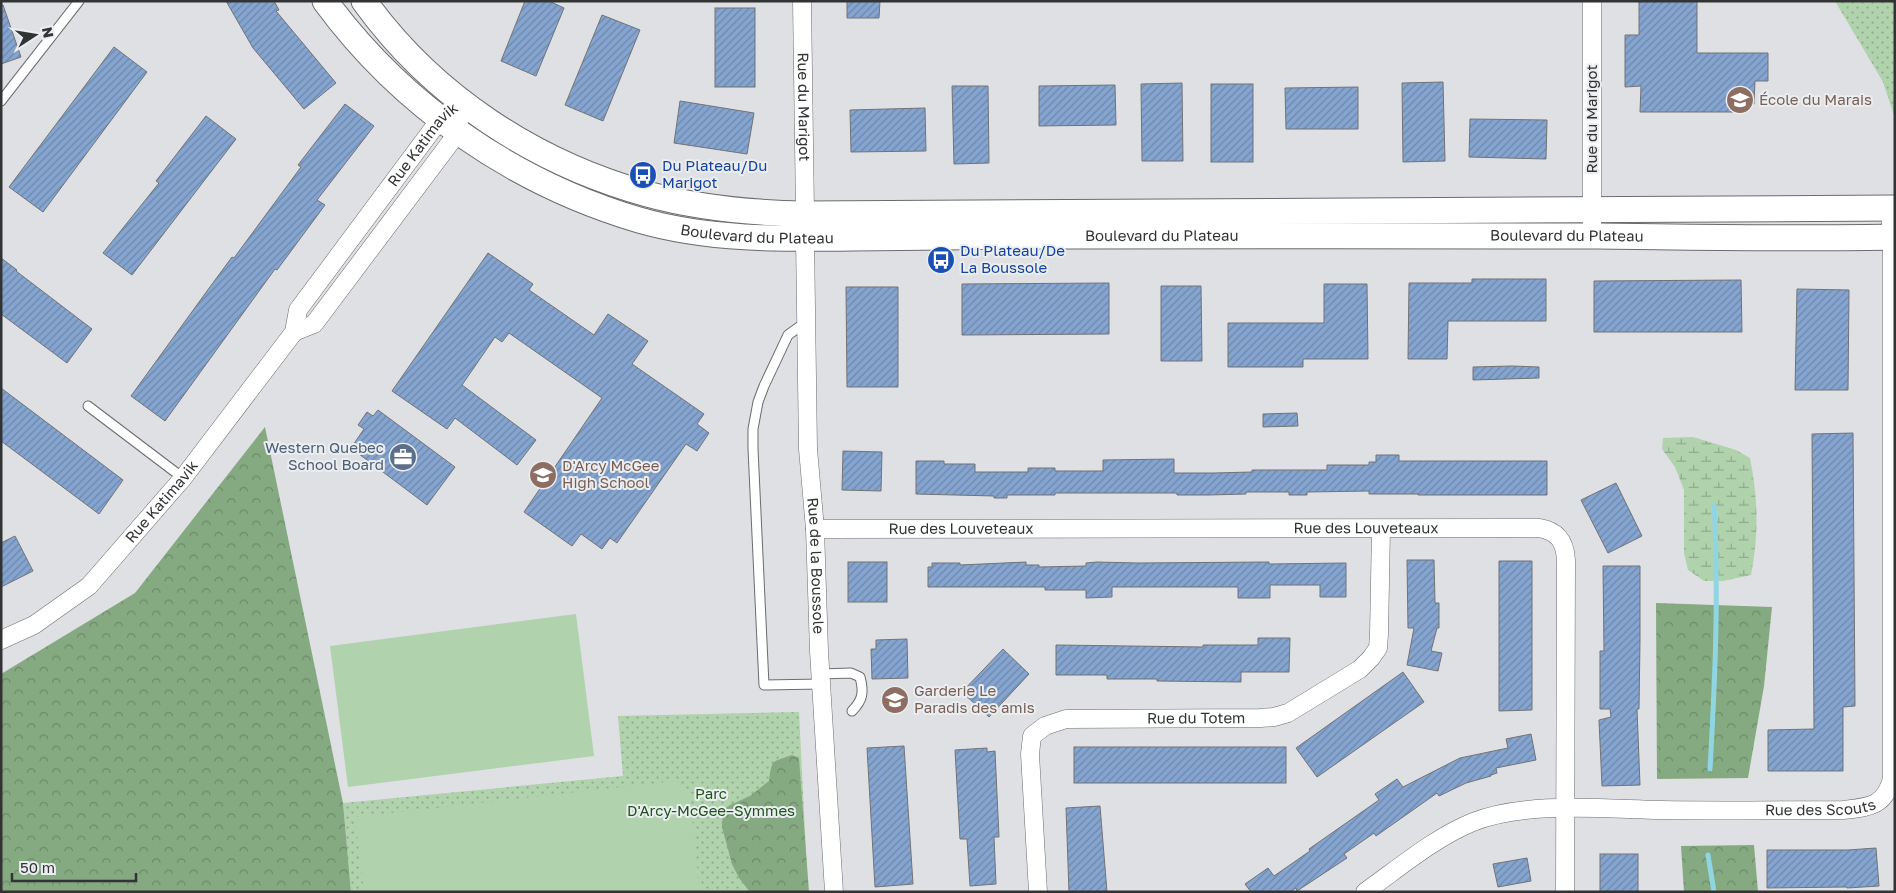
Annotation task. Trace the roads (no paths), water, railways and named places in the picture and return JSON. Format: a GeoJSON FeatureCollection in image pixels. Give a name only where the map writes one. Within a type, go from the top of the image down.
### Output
{"type":"FeatureCollection","features":[{"type":"Feature","properties":{"kind":"main road","name":"Boulevard du Plateau"},"geometry":{"type":"LineString","coordinates":[[325,1],[338,19],[410,95],[487,152],[521,172],[576,197],[641,221],[695,232],[776,239],[1018,236],[1893,237]]}},
{"type":"Feature","properties":{"kind":"main road","name":"Boulevard du Plateau"},"geometry":{"type":"LineString","coordinates":[[364,1],[380,23],[426,73],[461,102],[529,146],[584,171],[646,194],[702,205],[804,214],[1892,208]]}},
{"type":"Feature","properties":{"kind":"main road"},"geometry":{"type":"LineString","coordinates":[[804,214],[805,238]]}},
{"type":"Feature","properties":{"kind":"street","name":"Rue du Marigot"},"geometry":{"type":"LineString","coordinates":[[802,1],[804,214]]}},
{"type":"Feature","properties":{"kind":"street","name":"Rue du Marigot"},"geometry":{"type":"LineString","coordinates":[[1592,1],[1592,236]]}},
{"type":"Feature","properties":{"kind":"street","name":"Rue Katimavik"},"geometry":{"type":"LineString","coordinates":[[1,640],[34,625],[89,586],[184,478],[294,332],[314,324],[450,125],[461,102]]}},
{"type":"Feature","properties":{"kind":"street","name":"Rue des Scouts"},"geometry":{"type":"LineString","coordinates":[[1365,892],[1443,837],[1474,822],[1506,814],[1565,808],[1843,810],[1870,806],[1886,796],[1892,779],[1892,208]]}},
{"type":"Feature","properties":{"kind":"street","name":"Rue de la Boussole"},"geometry":{"type":"LineString","coordinates":[[805,238],[808,449],[815,529],[821,679],[834,892]]}},
{"type":"Feature","properties":{"kind":"street","name":"Rue des Louveteaux"},"geometry":{"type":"LineString","coordinates":[[815,529],[1549,529],[1562,541],[1566,560],[1565,892]]}},
{"type":"Feature","properties":{"kind":"street","name":"Rue du Totem"},"geometry":{"type":"LineString","coordinates":[[1038,892],[1030,754],[1032,736],[1045,726],[1066,720],[1260,718],[1274,717],[1301,707],[1360,669],[1378,648],[1381,529]]}},
{"type":"Feature","properties":{"kind":"lane"},"geometry":{"type":"LineString","coordinates":[[1,101],[71,5],[79,1]]}},
{"type":"Feature","properties":{"kind":"lane"},"geometry":{"type":"LineString","coordinates":[[806,322],[788,335],[758,402],[753,429],[764,685],[821,679],[851,673],[860,677],[864,691],[860,703],[852,711]]}},
{"type":"Feature","properties":{"kind":"lane"},"geometry":{"type":"LineString","coordinates":[[88,406],[184,478]]}},
{"type":"Feature","properties":{"kind":"waterway"},"geometry":{"type":"LineString","coordinates":[[1710,769],[1716,637],[1714,505]]}},
{"type":"Feature","properties":{"kind":"waterway"},"geometry":{"type":"LineString","coordinates":[[1708,855],[1714,892]]}},
{"type":"Feature","properties":{"kind":"place","name":"École du Marais"},"geometry":{"type":"Point","coordinates":[1740,100]}},
{"type":"Feature","properties":{"kind":"place","name":"Du Plateau/Du Marigot"},"geometry":{"type":"Point","coordinates":[643,175]}},
{"type":"Feature","properties":{"kind":"place","name":"Du Plateau/De La Boussole"},"geometry":{"type":"Point","coordinates":[941,260]}},
{"type":"Feature","properties":{"kind":"place","name":"Western Quebec School Board"},"geometry":{"type":"Point","coordinates":[403,457]}},
{"type":"Feature","properties":{"kind":"place","name":"D'Arcy McGee High School"},"geometry":{"type":"Point","coordinates":[543,475]}},
{"type":"Feature","properties":{"kind":"place","name":"Garderie Le Paradis des amis"},"geometry":{"type":"Point","coordinates":[895,700]}},
{"type":"Feature","properties":{"kind":"park label","name":"Parc D'Arcy-McGee–Symmes"},"geometry":{"type":"Point","coordinates":[711,802]}}]}
